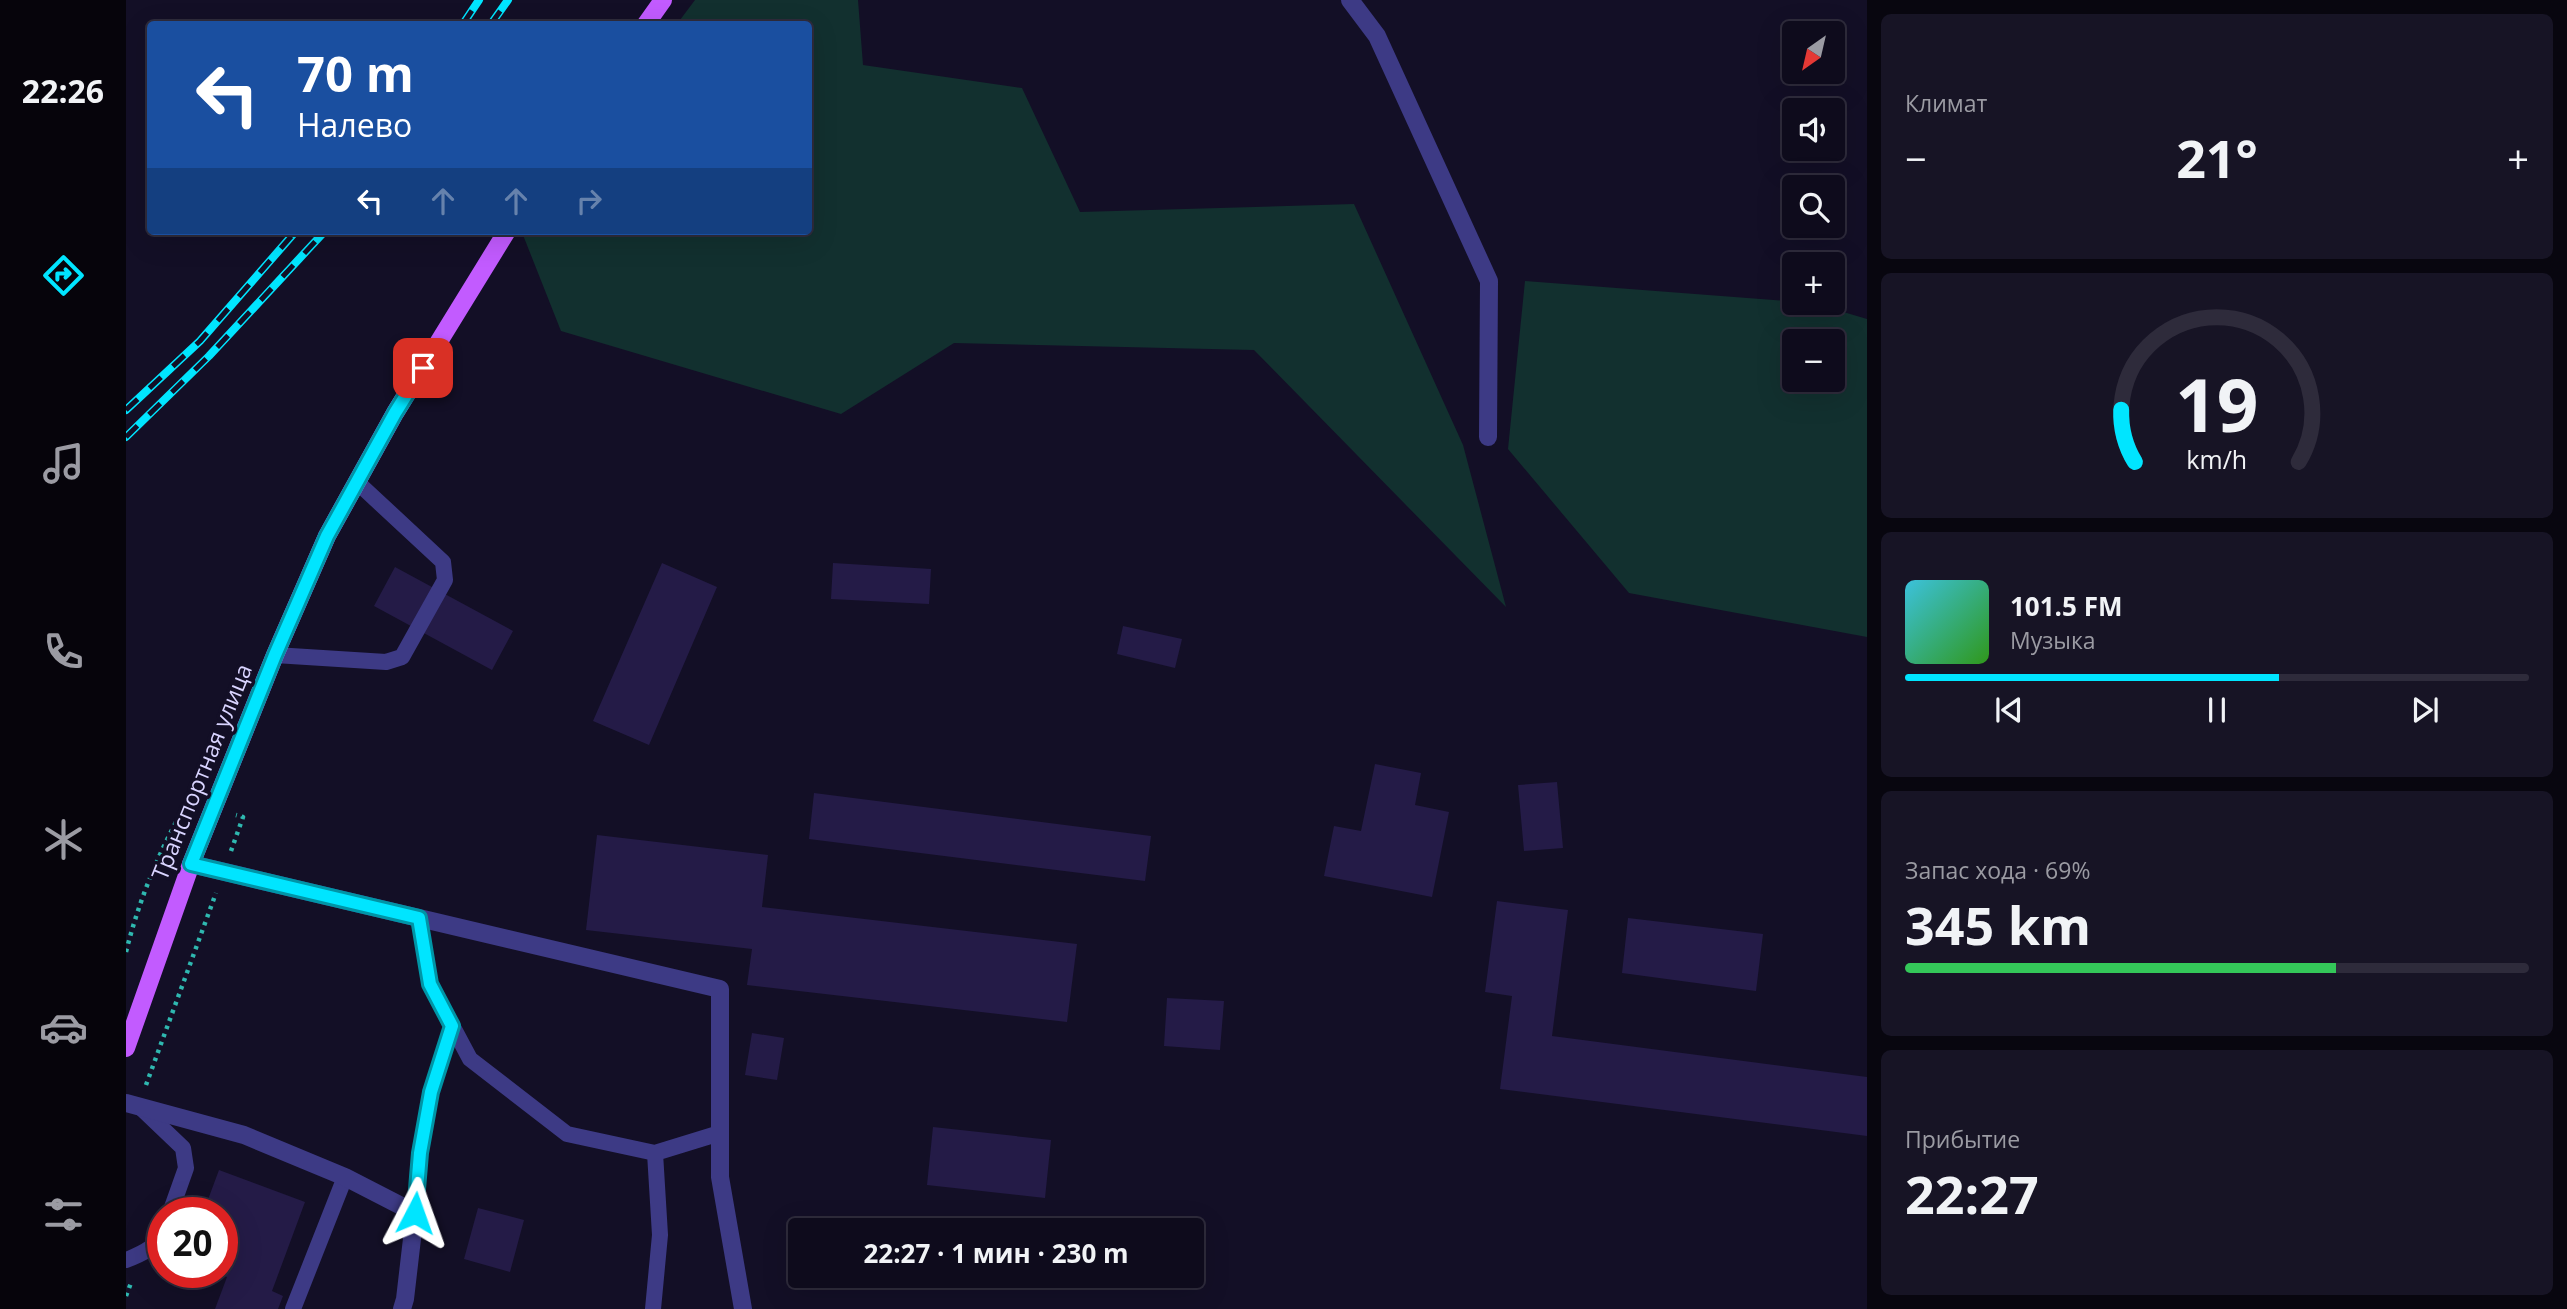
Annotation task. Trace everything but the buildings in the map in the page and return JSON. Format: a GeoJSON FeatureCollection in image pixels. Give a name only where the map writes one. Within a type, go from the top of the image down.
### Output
{"type":"FeatureCollection","features":[{"type":"Feature","properties":{"kind":"main road"},"geometry":{"type":"LineString","coordinates":[[648,21],[663,0]]}},
{"type":"Feature","properties":{"kind":"main road","name":"Транспортная улица"},"geometry":{"type":"LineString","coordinates":[[126,1048],[191,864],[284,633],[327,536],[395,413],[505,235]]}},
{"type":"Feature","properties":{"kind":"street"},"geometry":{"type":"LineString","coordinates":[[1350,0],[1377,36],[1489,281],[1488,437]]}},
{"type":"Feature","properties":{"kind":"street"},"geometry":{"type":"LineString","coordinates":[[191,864],[720,989],[720,1177],[743,1309]]}},
{"type":"Feature","properties":{"kind":"street"},"geometry":{"type":"LineString","coordinates":[[132,1105],[244,1135],[345,1177],[415,1213],[402,1309]]}},
{"type":"Feature","properties":{"kind":"lane"},"geometry":{"type":"LineString","coordinates":[[275,655],[386,662],[402,657],[445,580],[443,562],[357,482]]}},
{"type":"Feature","properties":{"kind":"lane"},"geometry":{"type":"LineString","coordinates":[[419,918],[430,984],[470,1059],[567,1134],[655,1153],[720,1133]]}},
{"type":"Feature","properties":{"kind":"lane"},"geometry":{"type":"LineString","coordinates":[[415,1213],[420,1153],[431,1092],[452,1026]]}},
{"type":"Feature","properties":{"kind":"lane"},"geometry":{"type":"LineString","coordinates":[[132,1105],[183,1148],[186,1168],[176,1197]]}},
{"type":"Feature","properties":{"kind":"lane"},"geometry":{"type":"LineString","coordinates":[[653,1309],[660,1235],[655,1153]]}},
{"type":"Feature","properties":{"kind":"lane"},"geometry":{"type":"LineString","coordinates":[[293,1309],[345,1177]]}},
{"type":"Feature","properties":{"kind":"lane"},"geometry":{"type":"LineString","coordinates":[[126,1260],[147,1250]]}},
{"type":"Feature","properties":{"kind":"green space"},"geometry":{"type":"Polygon","coordinates":[[[695,0],[858,0],[863,65],[1022,88],[1080,212],[1354,204],[1463,445],[1506,607],[1254,350],[954,343],[841,414],[561,331],[523,235],[812,235],[812,21],[679,21],[695,0]]]}},
{"type":"Feature","properties":{"kind":"green space"},"geometry":{"type":"Polygon","coordinates":[[[1525,281],[1782,301],[1782,315],[1845,315],[1845,312],[1867,319],[1867,637],[1629,593],[1508,449],[1525,281]]]}},
{"type":"Feature","properties":{"kind":"railway"},"geometry":{"type":"LineString","coordinates":[[465,21],[479,0]]}},
{"type":"Feature","properties":{"kind":"railway"},"geometry":{"type":"LineString","coordinates":[[493,21],[508,0]]}},
{"type":"Feature","properties":{"kind":"railway"},"geometry":{"type":"LineString","coordinates":[[126,410],[200,341],[293,235]]}},
{"type":"Feature","properties":{"kind":"railway"},"geometry":{"type":"LineString","coordinates":[[126,437],[209,356],[321,235]]}},
{"type":"Feature","properties":{"kind":"route"},"geometry":{"type":"LineString","coordinates":[[415,1213],[420,1153],[431,1092],[452,1026],[430,984],[419,918],[191,864],[275,655],[327,536],[423,368]]}}]}
